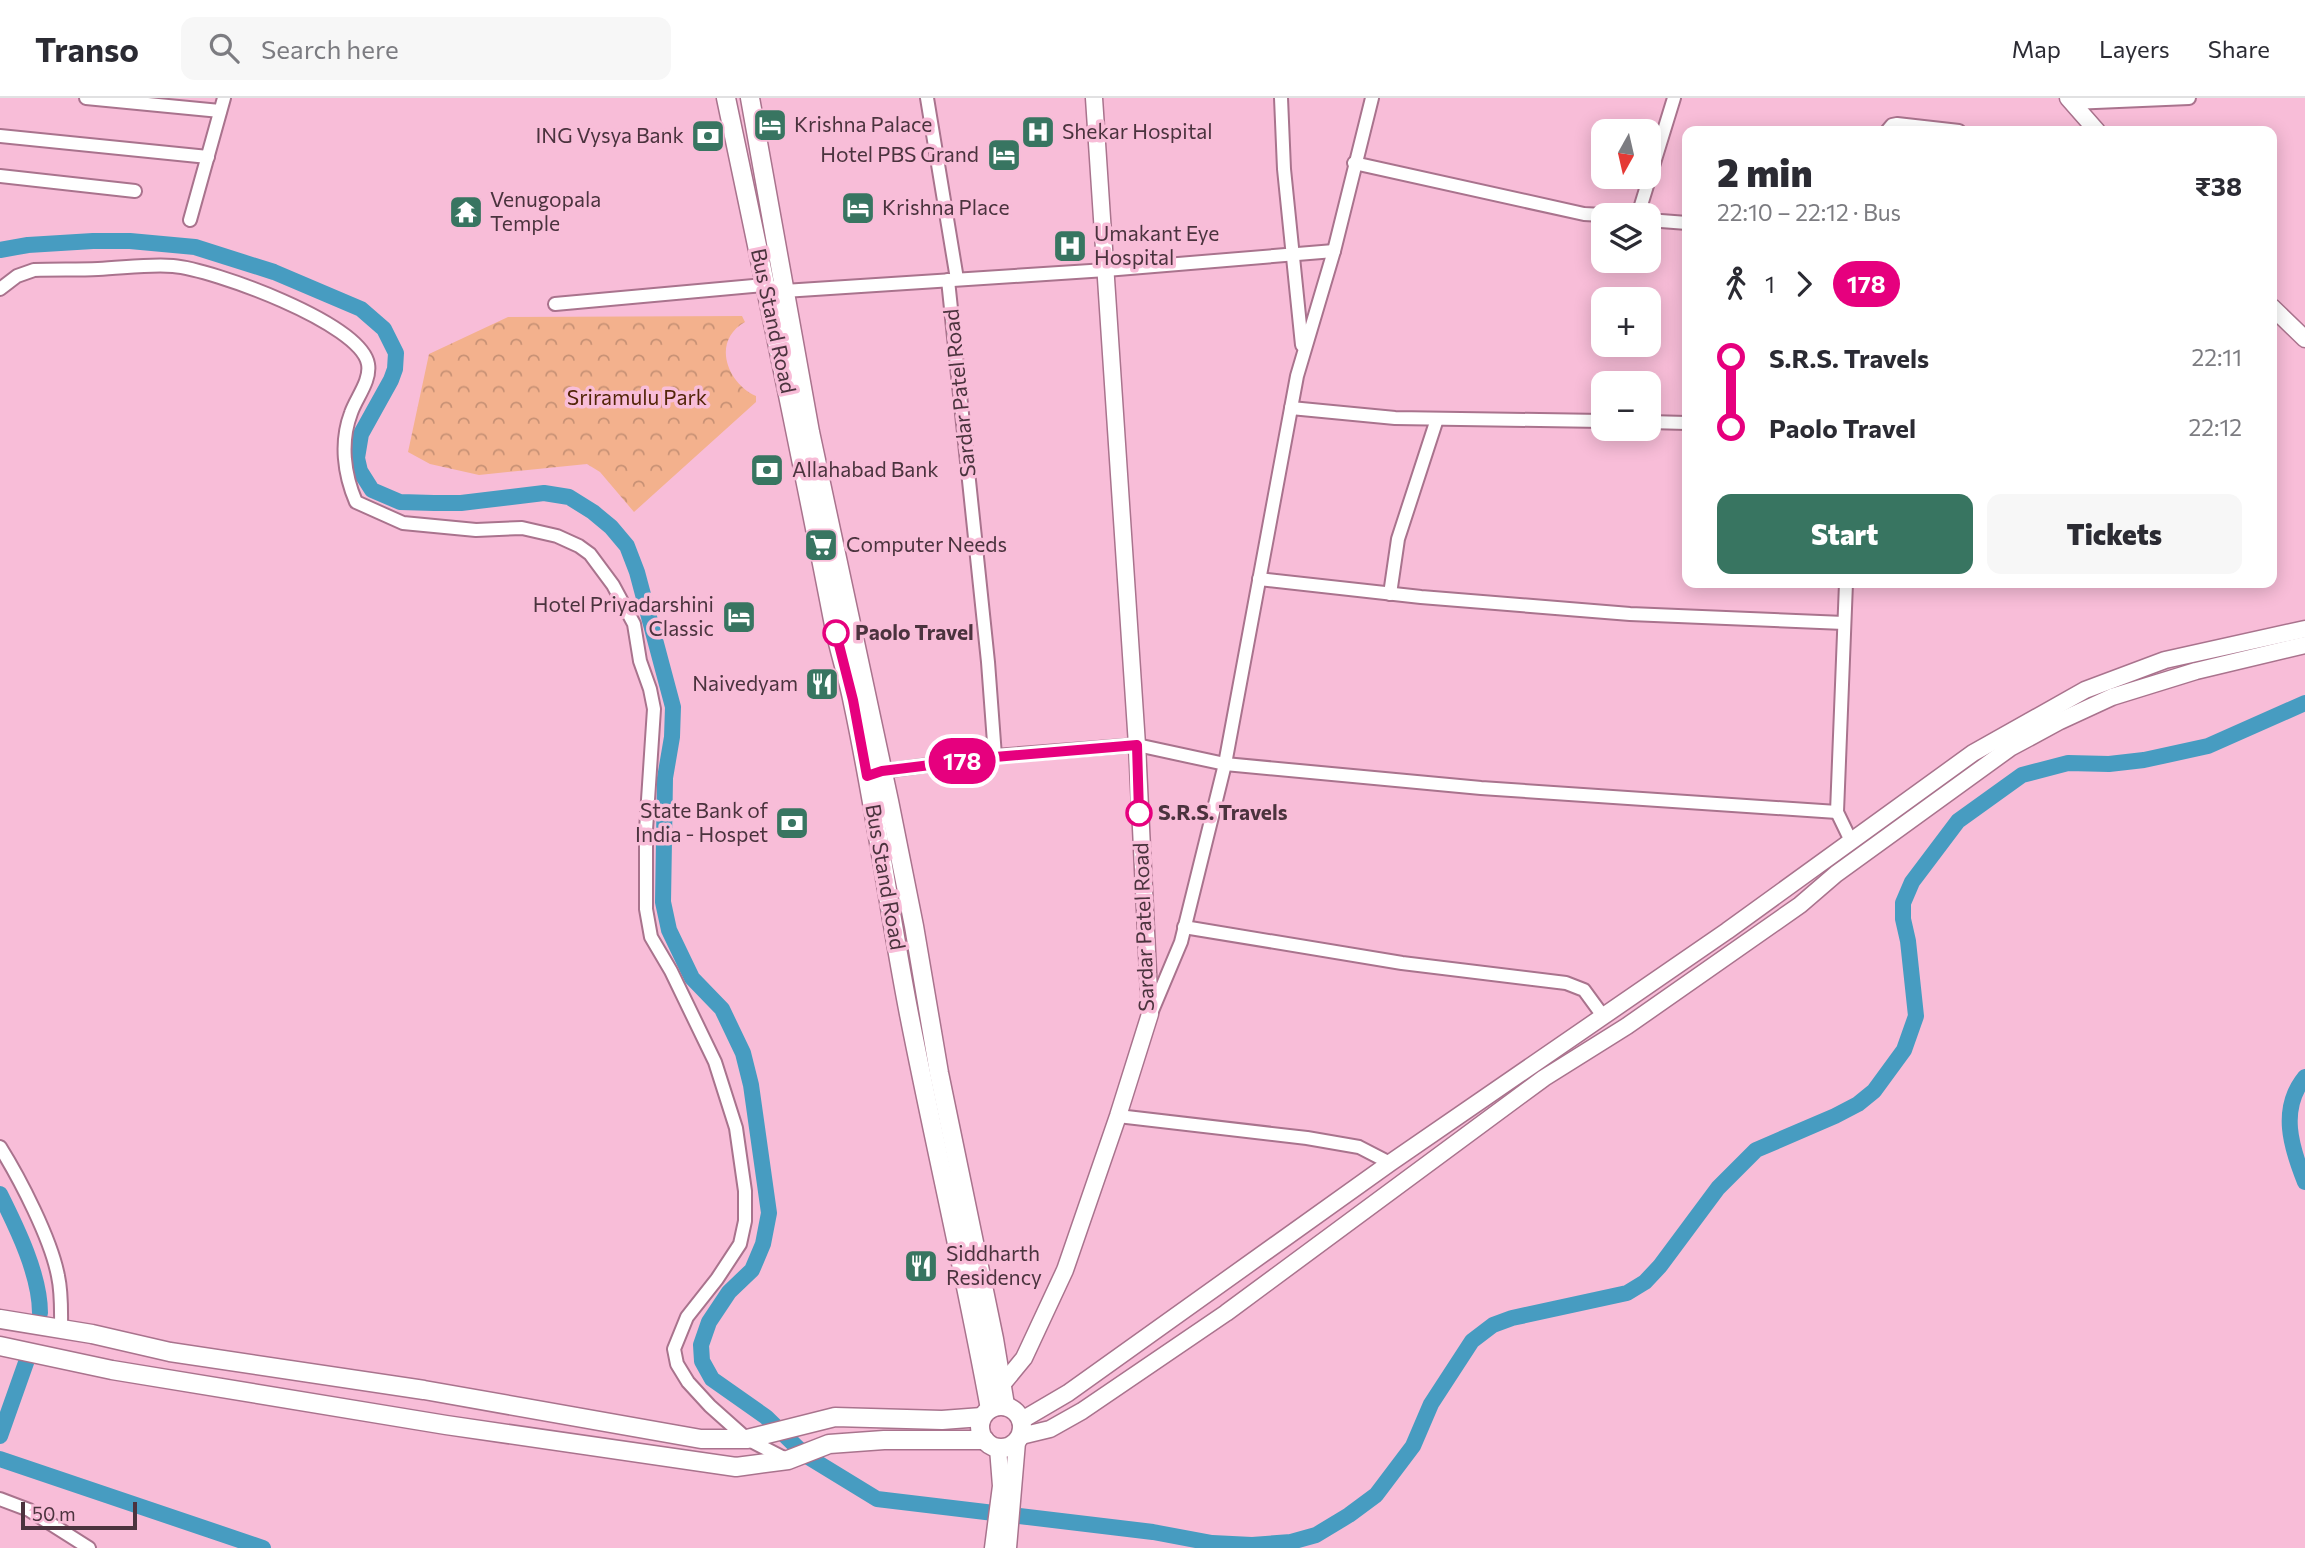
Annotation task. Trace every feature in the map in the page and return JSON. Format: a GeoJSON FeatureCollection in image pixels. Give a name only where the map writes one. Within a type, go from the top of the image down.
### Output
{"type":"FeatureCollection","features":[{"type":"Feature","properties":{"kind":"main road","name":"Bus Stand Road"},"geometry":{"type":"LineString","coordinates":[[726,98],[812,507],[834,627],[914,926],[939,1073],[994,1339],[1001,1386],[992,1410]]}},
{"type":"Feature","properties":{"kind":"main road","name":"Bus Stand Road"},"geometry":{"type":"LineString","coordinates":[[750,98],[875,774],[908,1011],[992,1410]]}},
{"type":"Feature","properties":{"kind":"main road"},"geometry":{"type":"LineString","coordinates":[[0,1319],[92,1334],[170,1352],[424,1390],[701,1439],[755,1437],[825,1418],[942,1420],[992,1410],[1013,1409],[1020,1433],[1009,1447],[884,1440],[828,1444],[791,1459],[736,1467],[446,1425],[112,1370],[0,1346]]}},
{"type":"Feature","properties":{"kind":"main road"},"geometry":{"type":"LineString","coordinates":[[991,1444],[980,1429],[992,1410]]}},
{"type":"Feature","properties":{"kind":"street"},"geometry":{"type":"LineString","coordinates":[[86,98],[222,104],[190,220]]}},
{"type":"Feature","properties":{"kind":"street","name":"Sardar Patel Road"},"geometry":{"type":"LineString","coordinates":[[927,98],[953,280],[995,757]]}},
{"type":"Feature","properties":{"kind":"street","name":"Sardar Patel Road"},"geometry":{"type":"LineString","coordinates":[[1001,1386],[1024,1358],[1065,1270],[1150,1014],[1137,745],[1094,98]]}},
{"type":"Feature","properties":{"kind":"street"},"geometry":{"type":"LineString","coordinates":[[1281,98],[1284,169],[1303,354]]}},
{"type":"Feature","properties":{"kind":"street"},"geometry":{"type":"LineString","coordinates":[[1150,1014],[1181,942],[1225,764],[1291,408],[1372,98]]}},
{"type":"Feature","properties":{"kind":"street"},"geometry":{"type":"LineString","coordinates":[[1642,203],[1674,98]]}},
{"type":"Feature","properties":{"kind":"street"},"geometry":{"type":"LineString","coordinates":[[2070,100],[2189,98]]}},
{"type":"Feature","properties":{"kind":"street"},"geometry":{"type":"LineString","coordinates":[[2070,100],[2092,126]]}},
{"type":"Feature","properties":{"kind":"street"},"geometry":{"type":"LineString","coordinates":[[1891,126],[1915,126]]}},
{"type":"Feature","properties":{"kind":"street"},"geometry":{"type":"LineString","coordinates":[[0,136],[208,157]]}},
{"type":"Feature","properties":{"kind":"street"},"geometry":{"type":"LineString","coordinates":[[1354,163],[1591,214]]}},
{"type":"Feature","properties":{"kind":"street"},"geometry":{"type":"LineString","coordinates":[[0,176],[135,191]]}},
{"type":"Feature","properties":{"kind":"street"},"geometry":{"type":"LineString","coordinates":[[1661,221],[1682,223]]}},
{"type":"Feature","properties":{"kind":"street"},"geometry":{"type":"LineString","coordinates":[[1106,270],[1334,251]]}},
{"type":"Feature","properties":{"kind":"street"},"geometry":{"type":"LineString","coordinates":[[0,289],[17,276],[34,270],[172,266],[195,269],[239,282],[314,316],[360,346],[369,368],[350,415],[346,440],[348,483],[356,502],[403,523],[476,530],[522,528],[557,536],[590,554],[613,585],[634,624],[640,661],[654,709],[646,830],[646,909],[651,937],[671,971],[715,1062],[736,1128],[746,1191],[745,1221],[740,1244],[718,1279],[687,1317],[674,1349],[677,1364],[688,1382],[755,1437],[791,1459]]}},
{"type":"Feature","properties":{"kind":"street","name":"Sardar Patel Road"},"geometry":{"type":"LineString","coordinates":[[784,291],[1106,270]]}},
{"type":"Feature","properties":{"kind":"street"},"geometry":{"type":"LineString","coordinates":[[555,304],[765,285],[784,291]]}},
{"type":"Feature","properties":{"kind":"street"},"geometry":{"type":"LineString","coordinates":[[2277,312],[2305,339]]}},
{"type":"Feature","properties":{"kind":"street"},"geometry":{"type":"LineString","coordinates":[[1291,408],[1395,418],[1591,421]]}},
{"type":"Feature","properties":{"kind":"street"},"geometry":{"type":"LineString","coordinates":[[1391,594],[1398,539],[1437,419]]}},
{"type":"Feature","properties":{"kind":"street"},"geometry":{"type":"LineString","coordinates":[[1661,422],[1682,423]]}},
{"type":"Feature","properties":{"kind":"street"},"geometry":{"type":"LineString","coordinates":[[1259,579],[1391,594],[1630,614],[1843,623]]}},
{"type":"Feature","properties":{"kind":"street"},"geometry":{"type":"LineString","coordinates":[[1846,588],[1837,813],[1851,841]]}},
{"type":"Feature","properties":{"kind":"street"},"geometry":{"type":"LineString","coordinates":[[1008,1548],[1004,1522],[1008,1487],[1020,1433],[1068,1393],[1390,1163],[1727,931],[1973,753],[2085,690],[2165,660],[2305,629]]}},
{"type":"Feature","properties":{"kind":"street"},"geometry":{"type":"LineString","coordinates":[[1020,1433],[1050,1429],[1082,1411],[1226,1312],[1544,1079],[1627,1026],[1800,905],[1836,874],[2010,748],[2112,697],[2196,671],[2305,645]]}},
{"type":"Feature","properties":{"kind":"street"},"geometry":{"type":"LineString","coordinates":[[875,774],[995,757],[1137,745],[1225,764],[1481,788],[1837,813]]}},
{"type":"Feature","properties":{"kind":"street"},"geometry":{"type":"LineString","coordinates":[[1184,928],[1402,963],[1566,983],[1584,990],[1603,1016]]}},
{"type":"Feature","properties":{"kind":"street"},"geometry":{"type":"LineString","coordinates":[[1118,1116],[1307,1138],[1359,1147],[1390,1163]]}},
{"type":"Feature","properties":{"kind":"street"},"geometry":{"type":"LineString","coordinates":[[0,1147],[34,1210],[58,1274],[61,1331]]}},
{"type":"Feature","properties":{"kind":"street"},"geometry":{"type":"LineString","coordinates":[[991,1444],[1008,1487]]}},
{"type":"Feature","properties":{"kind":"street"},"geometry":{"type":"LineString","coordinates":[[0,1499],[29,1510],[89,1548]]}},
{"type":"Feature","properties":{"kind":"street"},"geometry":{"type":"LineString","coordinates":[[993,1548],[1004,1522]]}},
{"type":"Feature","properties":{"kind":"green space","name":"Sriramulu Park"},"geometry":{"type":"Polygon","coordinates":[[[742,316],[745,322],[728,340],[727,361],[737,382],[756,396],[756,402],[634,512],[600,472],[587,464],[479,475],[430,464],[408,452],[429,354],[508,317],[742,316]]]}},
{"type":"Feature","properties":{"kind":"waterway"},"geometry":{"type":"LineString","coordinates":[[0,250],[28,245],[93,241],[130,241],[195,247],[274,272],[361,309],[384,329],[396,353],[391,380],[361,434],[357,458],[360,471],[372,490],[400,502],[461,503],[544,493],[569,497],[611,527],[627,546],[637,572],[673,707],[672,737],[665,778],[663,902],[669,930],[692,978],[722,1009],[743,1053],[751,1085],[769,1213],[763,1244],[752,1270],[729,1292],[709,1322],[701,1345],[702,1361],[712,1379],[766,1417],[805,1455],[877,1499],[1153,1532],[1212,1543],[1252,1545],[1291,1542],[1316,1535],[1376,1495],[1413,1446],[1431,1404],[1472,1341],[1493,1325],[1512,1318],[1627,1293],[1645,1282],[1718,1188],[1756,1150],[1835,1116],[1858,1104],[1874,1091],[1904,1050],[1916,1016],[1903,903],[1912,882],[1958,821],[2022,775],[2068,763],[2109,764],[2144,760],[2208,746],[2305,703]]}},
{"type":"Feature","properties":{"kind":"waterway"},"geometry":{"type":"LineString","coordinates":[[2305,1077],[2297,1089],[2290,1115],[2292,1142],[2305,1182]]}},
{"type":"Feature","properties":{"kind":"waterway"},"geometry":{"type":"LineString","coordinates":[[0,1194],[32,1268],[40,1313]]}},
{"type":"Feature","properties":{"kind":"waterway"},"geometry":{"type":"LineString","coordinates":[[0,1436],[28,1357]]}},
{"type":"Feature","properties":{"kind":"waterway"},"geometry":{"type":"LineString","coordinates":[[0,1459],[263,1548]]}},
{"type":"Feature","properties":{"kind":"bus line","name":"178"},"geometry":{"type":"LineString","coordinates":[[836,633],[853,700],[867,776],[882,771],[995,757],[1137,745],[1139,813]]}},
{"type":"Feature","properties":{"kind":"place","name":"Krishna Palace"},"geometry":{"type":"Point","coordinates":[770,125]}},
{"type":"Feature","properties":{"kind":"place","name":"Shekar Hospital"},"geometry":{"type":"Point","coordinates":[1038,132]}},
{"type":"Feature","properties":{"kind":"place","name":"ING Vysya Bank"},"geometry":{"type":"Point","coordinates":[708,136]}},
{"type":"Feature","properties":{"kind":"place","name":"Hotel PBS Grand"},"geometry":{"type":"Point","coordinates":[1004,155]}},
{"type":"Feature","properties":{"kind":"place","name":"Krishna Place"},"geometry":{"type":"Point","coordinates":[858,208]}},
{"type":"Feature","properties":{"kind":"place","name":"Venugopala Temple"},"geometry":{"type":"Point","coordinates":[466,212]}},
{"type":"Feature","properties":{"kind":"place","name":"Umakant Eye Hospital"},"geometry":{"type":"Point","coordinates":[1070,246]}},
{"type":"Feature","properties":{"kind":"place","name":"Allahabad Bank"},"geometry":{"type":"Point","coordinates":[767,470]}},
{"type":"Feature","properties":{"kind":"place","name":"Computer Needs"},"geometry":{"type":"Point","coordinates":[821,545]}},
{"type":"Feature","properties":{"kind":"place","name":"Hotel Priyadarshini Classic"},"geometry":{"type":"Point","coordinates":[739,617]}},
{"type":"Feature","properties":{"kind":"place","name":"Paolo Travel"},"geometry":{"type":"Point","coordinates":[836,633]}},
{"type":"Feature","properties":{"kind":"place","name":"Naivedyam"},"geometry":{"type":"Point","coordinates":[822,684]}},
{"type":"Feature","properties":{"kind":"place","name":"S.R.S. Travels"},"geometry":{"type":"Point","coordinates":[1139,813]}},
{"type":"Feature","properties":{"kind":"place","name":"State Bank of India - Hospet"},"geometry":{"type":"Point","coordinates":[792,823]}},
{"type":"Feature","properties":{"kind":"place","name":"Siddharth Residency"},"geometry":{"type":"Point","coordinates":[921,1266]}}]}
